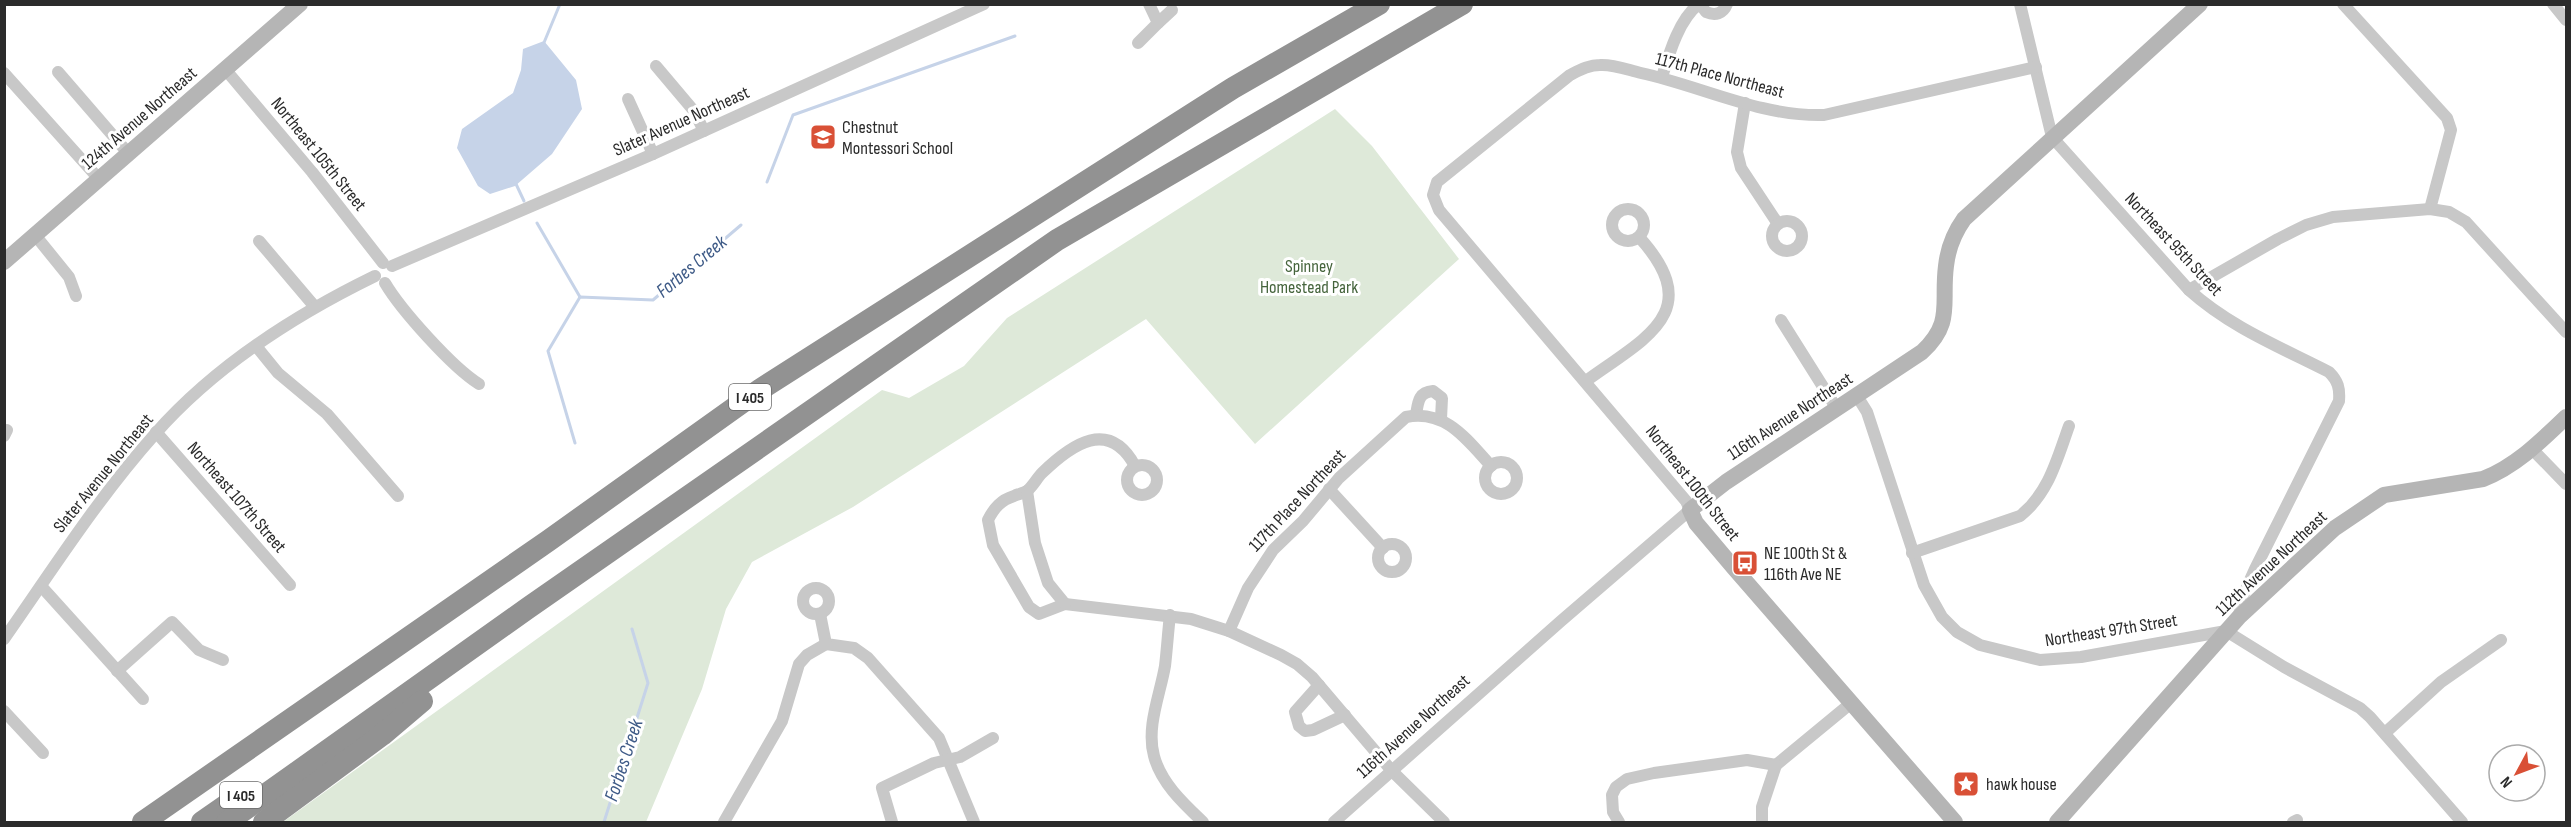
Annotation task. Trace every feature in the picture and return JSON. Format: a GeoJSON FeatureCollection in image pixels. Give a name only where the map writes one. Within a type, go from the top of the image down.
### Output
{"type":"FeatureCollection","features":[{"type":"Feature","properties":{"kind":"highway","name":"I 405"},"geometry":{"type":"LineString","coordinates":[[143,822],[548,541],[761,389],[1233,88],[1379,4]]}},
{"type":"Feature","properties":{"kind":"highway","name":"I 405"},"geometry":{"type":"LineString","coordinates":[[227,822],[285,783],[528,608],[1057,240],[1462,4]]}},
{"type":"Feature","properties":{"kind":"highway"},"geometry":{"type":"LineString","coordinates":[[264,822],[382,735],[528,608]]}},
{"type":"Feature","properties":{"kind":"highway","name":"I 405"},"geometry":{"type":"LineString","coordinates":[[202,822],[258,783],[285,783]]}},
{"type":"Feature","properties":{"kind":"street","name":"124th Avenue Northeast"},"geometry":{"type":"LineString","coordinates":[[4,262],[300,4]]}},
{"type":"Feature","properties":{"kind":"street","name":"Slater Avenue Northeast"},"geometry":{"type":"LineString","coordinates":[[388,264],[653,154],[984,4]]}},
{"type":"Feature","properties":{"kind":"street"},"geometry":{"type":"LineString","coordinates":[[1149,4],[1158,23]]}},
{"type":"Feature","properties":{"kind":"street"},"geometry":{"type":"LineString","coordinates":[[1662,77],[1684,22],[1693,9],[1700,4],[1710,14],[1720,13],[1727,4]]}},
{"type":"Feature","properties":{"kind":"street","name":"Northeast 95th Street"},"geometry":{"type":"LineString","coordinates":[[2020,4],[2052,137],[2189,290],[2224,319],[2329,372],[2340,389],[2339,401],[2241,600],[2239,617]]}},
{"type":"Feature","properties":{"kind":"street","name":"116th Avenue Northeast"},"geometry":{"type":"LineString","coordinates":[[1334,822],[1690,510],[1726,482],[1857,396],[1933,342],[1942,327],[1946,267],[1956,231],[1976,207],[2200,4]]}},
{"type":"Feature","properties":{"kind":"street"},"geometry":{"type":"LineString","coordinates":[[2343,4],[2447,118],[2451,130],[2430,209]]}},
{"type":"Feature","properties":{"kind":"street"},"geometry":{"type":"LineString","coordinates":[[2553,4],[2566,20]]}},
{"type":"Feature","properties":{"kind":"street"},"geometry":{"type":"LineString","coordinates":[[1138,43],[1172,10]]}},
{"type":"Feature","properties":{"kind":"street","name":"117th Place Northeast"},"geometry":{"type":"LineString","coordinates":[[1434,190],[1443,176],[1570,75],[1584,67],[1601,64],[1662,77],[1745,103],[1803,116],[1824,116],[2036,67]]}},
{"type":"Feature","properties":{"kind":"street"},"geometry":{"type":"LineString","coordinates":[[656,66],[694,111],[704,130]]}},
{"type":"Feature","properties":{"kind":"street","name":"Northeast 105th Street"},"geometry":{"type":"LineString","coordinates":[[225,69],[388,264]]}},
{"type":"Feature","properties":{"kind":"street"},"geometry":{"type":"LineString","coordinates":[[58,72],[128,153]]}},
{"type":"Feature","properties":{"kind":"street"},"geometry":{"type":"LineString","coordinates":[[4,73],[99,179]]}},
{"type":"Feature","properties":{"kind":"street"},"geometry":{"type":"LineString","coordinates":[[628,99],[653,154]]}},
{"type":"Feature","properties":{"kind":"street"},"geometry":{"type":"LineString","coordinates":[[1745,103],[1738,144],[1741,168],[1778,224]]}},
{"type":"Feature","properties":{"kind":"street","name":"Northeast 100th Street"},"geometry":{"type":"LineString","coordinates":[[1434,190],[1434,202],[1439,210],[1686,501],[1696,523],[1850,704],[1955,822]]}},
{"type":"Feature","properties":{"kind":"street"},"geometry":{"type":"LineString","coordinates":[[2189,290],[2306,225],[2333,218],[2430,209],[2449,212],[2466,222],[2566,332]]}},
{"type":"Feature","properties":{"kind":"street"},"geometry":{"type":"LineString","coordinates":[[35,235],[69,277],[76,296]]}},
{"type":"Feature","properties":{"kind":"street"},"geometry":{"type":"LineString","coordinates":[[1586,381],[1651,334],[1668,310],[1670,298],[1668,280],[1649,248],[1639,237]]}},
{"type":"Feature","properties":{"kind":"street"},"geometry":{"type":"LineString","coordinates":[[259,241],[315,307]]}},
{"type":"Feature","properties":{"kind":"street"},"geometry":{"type":"LineString","coordinates":[[388,264],[378,267],[380,279],[458,369],[479,384]]}},
{"type":"Feature","properties":{"kind":"street","name":"Slater Avenue Northeast"},"geometry":{"type":"LineString","coordinates":[[4,639],[104,495],[156,432],[191,398],[256,346],[315,307],[380,279]]}},
{"type":"Feature","properties":{"kind":"street"},"geometry":{"type":"LineString","coordinates":[[1781,320],[1837,409]]}},
{"type":"Feature","properties":{"kind":"street"},"geometry":{"type":"LineString","coordinates":[[256,346],[278,373],[327,414],[398,496]]}},
{"type":"Feature","properties":{"kind":"street","name":"117th Place Northeast"},"geometry":{"type":"LineString","coordinates":[[1433,391],[1442,398],[1428,417],[1420,397],[1426,392],[1433,391]]}},
{"type":"Feature","properties":{"kind":"street","name":"Northeast 97th Street"},"geometry":{"type":"LineString","coordinates":[[1857,396],[1867,412],[1912,553],[1933,603],[1942,617],[1957,632],[1980,645],[2040,660],[2061,660],[2226,631]]}},
{"type":"Feature","properties":{"kind":"street","name":"117th Place Northeast"},"geometry":{"type":"LineString","coordinates":[[1229,631],[1258,570],[1329,489],[1406,417],[1428,417]]}},
{"type":"Feature","properties":{"kind":"street"},"geometry":{"type":"LineString","coordinates":[[1428,417],[1459,430],[1491,466]]}},
{"type":"Feature","properties":{"kind":"street","name":"112th Avenue Northeast"},"geometry":{"type":"LineString","coordinates":[[2056,822],[2239,617],[2335,528],[2384,495],[2483,479],[2503,470],[2532,449],[2566,417]]}},
{"type":"Feature","properties":{"kind":"street"},"geometry":{"type":"LineString","coordinates":[[1912,553],[2020,516],[2030,508],[2049,482],[2069,426]]}},
{"type":"Feature","properties":{"kind":"street","name":"Northeast 107th Street"},"geometry":{"type":"LineString","coordinates":[[156,432],[290,585]]}},
{"type":"Feature","properties":{"kind":"street"},"geometry":{"type":"LineString","coordinates":[[1135,466],[1128,454],[1116,442],[1089,439],[1053,463],[1027,491],[1006,499],[994,509],[988,520],[993,544],[1029,607],[1039,614],[1065,604],[1191,619],[1229,631],[1297,664],[1319,685],[1392,771],[1444,822]]}},
{"type":"Feature","properties":{"kind":"street"},"geometry":{"type":"LineString","coordinates":[[2532,449],[2566,484]]}},
{"type":"Feature","properties":{"kind":"street"},"geometry":{"type":"LineString","coordinates":[[1329,489],[1383,548]]}},
{"type":"Feature","properties":{"kind":"street"},"geometry":{"type":"LineString","coordinates":[[1027,491],[1033,535],[1048,583],[1065,604]]}},
{"type":"Feature","properties":{"kind":"street"},"geometry":{"type":"LineString","coordinates":[[41,586],[143,699]]}},
{"type":"Feature","properties":{"kind":"street"},"geometry":{"type":"LineString","coordinates":[[819,614],[826,644]]}},
{"type":"Feature","properties":{"kind":"street"},"geometry":{"type":"LineString","coordinates":[[1170,615],[1165,665],[1152,737],[1154,756],[1159,769],[1176,796],[1203,822]]}},
{"type":"Feature","properties":{"kind":"street"},"geometry":{"type":"LineString","coordinates":[[117,671],[171,622],[199,650],[223,660]]}},
{"type":"Feature","properties":{"kind":"street"},"geometry":{"type":"LineString","coordinates":[[2226,631],[2284,667],[2360,708],[2385,733],[2462,822]]}},
{"type":"Feature","properties":{"kind":"street"},"geometry":{"type":"LineString","coordinates":[[2385,733],[2441,682],[2501,640]]}},
{"type":"Feature","properties":{"kind":"street"},"geometry":{"type":"LineString","coordinates":[[724,822],[782,721],[799,664],[807,655],[826,644],[854,648],[868,658],[930,726],[939,738],[974,822]]}},
{"type":"Feature","properties":{"kind":"street"},"geometry":{"type":"LineString","coordinates":[[1319,685],[1295,712],[1299,726],[1305,730],[1312,730],[1345,715]]}},
{"type":"Feature","properties":{"kind":"street"},"geometry":{"type":"LineString","coordinates":[[1762,822],[1762,807],[1776,765],[1850,704]]}},
{"type":"Feature","properties":{"kind":"street"},"geometry":{"type":"LineString","coordinates":[[4,711],[44,753]]}},
{"type":"Feature","properties":{"kind":"street"},"geometry":{"type":"LineString","coordinates":[[892,822],[882,788],[934,763],[949,761],[993,738]]}},
{"type":"Feature","properties":{"kind":"street"},"geometry":{"type":"LineString","coordinates":[[1619,822],[1613,812],[1612,795],[1616,786],[1627,779],[1654,772],[1747,760],[1776,765]]}},
{"type":"Feature","properties":{"kind":"green space","name":"Spinney Homestead Park"},"geometry":{"type":"Polygon","coordinates":[[[1335,109],[1372,146],[1459,259],[1255,444],[1146,319],[853,507],[752,562],[726,609],[702,689],[646,822],[283,822],[882,390],[909,398],[964,366],[1007,318],[1335,109]]]}},
{"type":"Feature","properties":{"kind":"water"},"geometry":{"type":"Polygon","coordinates":[[[544,41],[576,80],[582,109],[552,154],[515,186],[490,194],[478,186],[457,148],[462,129],[513,93],[521,70],[523,49],[544,41]]]}},
{"type":"Feature","properties":{"kind":"waterway"},"geometry":{"type":"LineString","coordinates":[[543,45],[560,4]]}},
{"type":"Feature","properties":{"kind":"waterway","name":"Forbes Creek"},"geometry":{"type":"LineString","coordinates":[[767,182],[793,115],[1015,36]]}},
{"type":"Feature","properties":{"kind":"waterway"},"geometry":{"type":"LineString","coordinates":[[516,184],[524,201]]}},
{"type":"Feature","properties":{"kind":"waterway"},"geometry":{"type":"LineString","coordinates":[[537,223],[580,297]]}},
{"type":"Feature","properties":{"kind":"waterway","name":"Forbes Creek"},"geometry":{"type":"LineString","coordinates":[[575,443],[548,351],[580,297],[653,300],[741,225]]}},
{"type":"Feature","properties":{"kind":"waterway","name":"Forbes Creek"},"geometry":{"type":"LineString","coordinates":[[604,822],[648,683],[632,629]]}},
{"type":"Feature","properties":{"kind":"place","name":"Chestnut Montessori School"},"geometry":{"type":"Point","coordinates":[823,137]}},
{"type":"Feature","properties":{"kind":"place","name":"NE 100th St & 116th Ave NE"},"geometry":{"type":"Point","coordinates":[1745,563]}},
{"type":"Feature","properties":{"kind":"place","name":"hawk house"},"geometry":{"type":"Point","coordinates":[1966,784]}}]}
